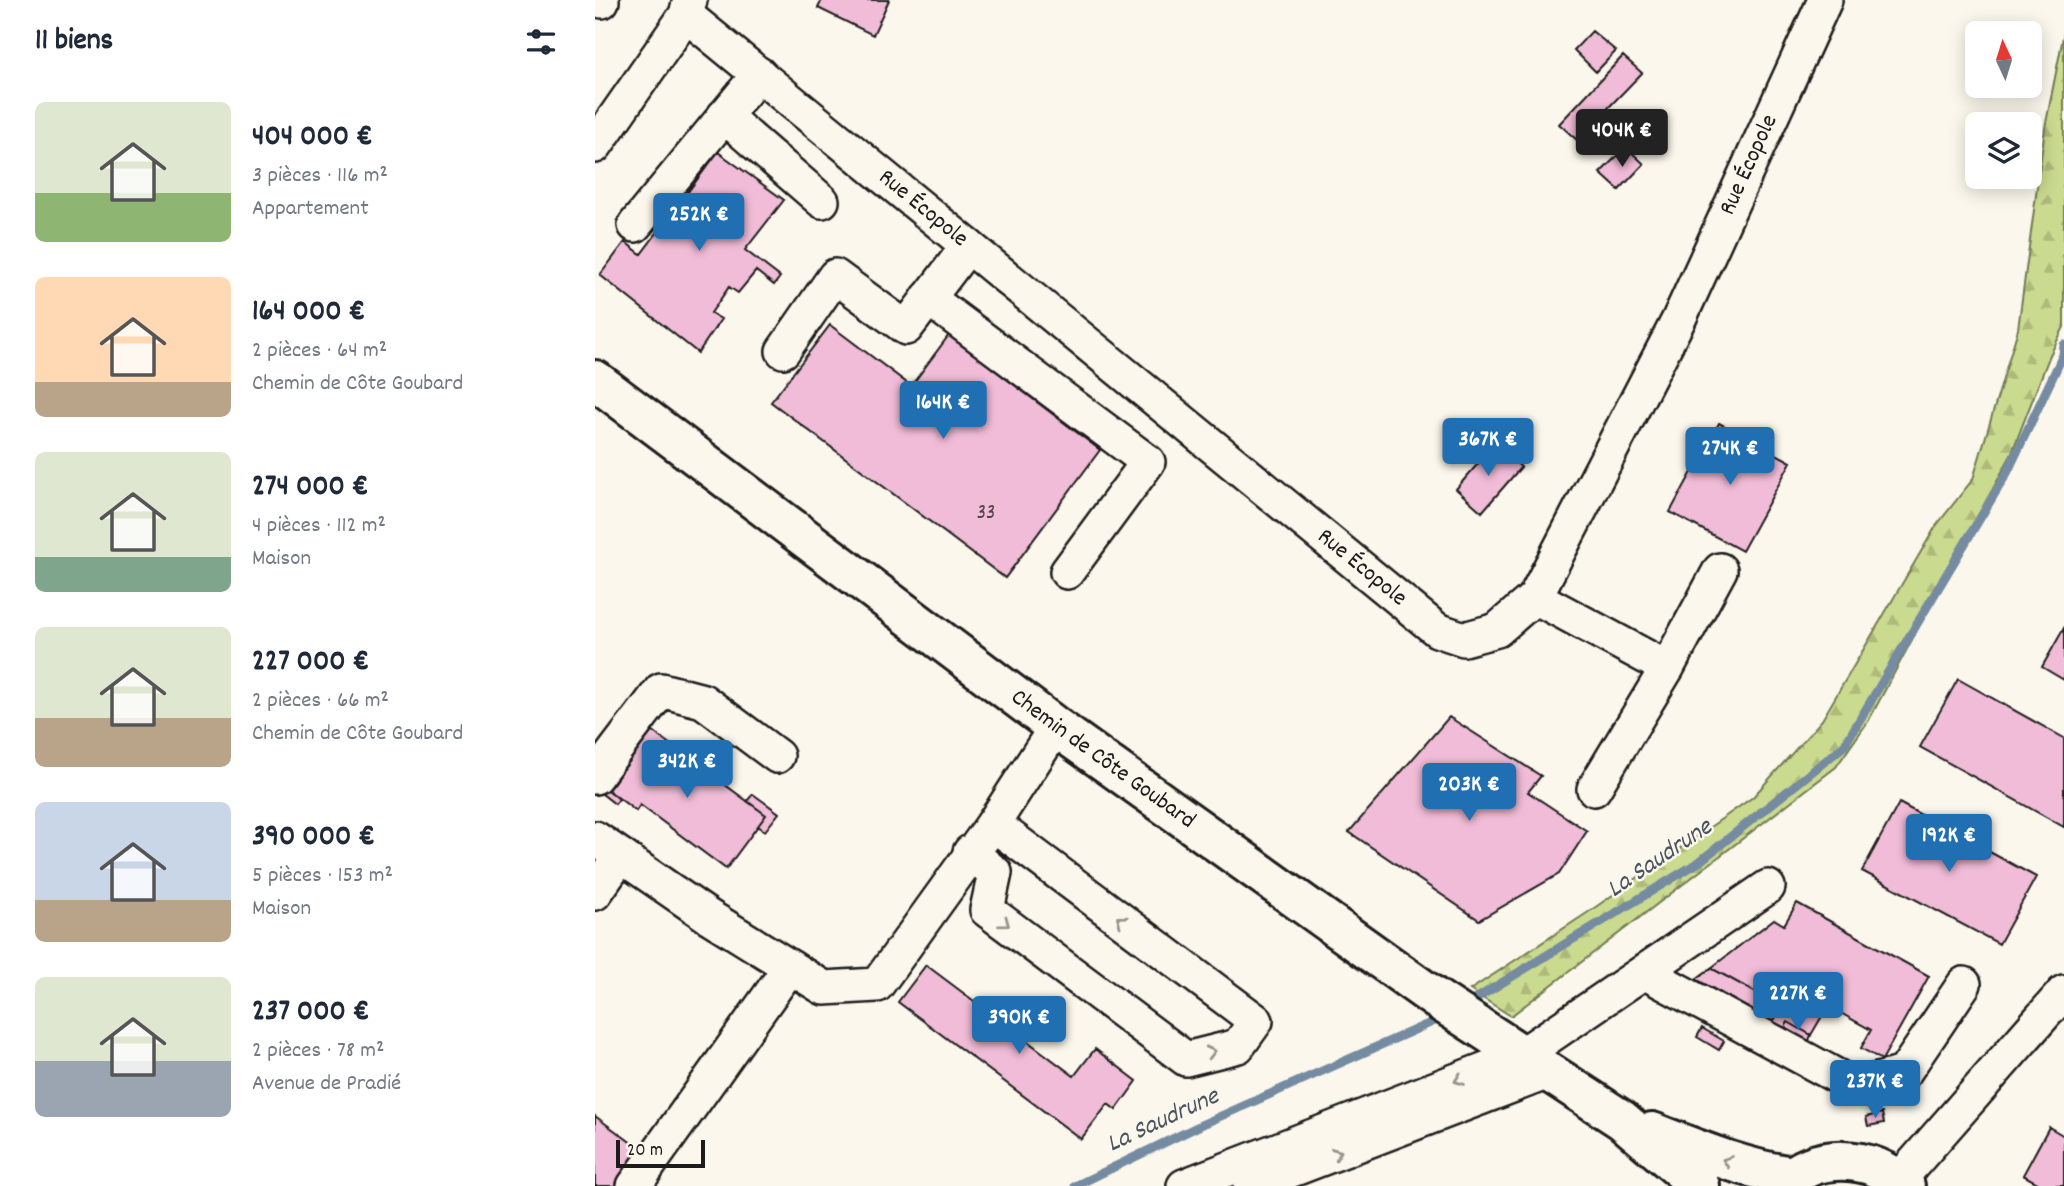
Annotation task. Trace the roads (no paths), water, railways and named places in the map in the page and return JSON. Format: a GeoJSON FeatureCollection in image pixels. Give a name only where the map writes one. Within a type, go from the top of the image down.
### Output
{"type":"FeatureCollection","features":[{"type":"Feature","properties":{"kind":"main road","name":"Chemin de Côte Goubard"},"geometry":{"type":"LineString","coordinates":[[595,380],[1056,727],[1435,998],[1622,1120],[1700,1186]]}},
{"type":"Feature","properties":{"kind":"main road","name":"Chemin de Côte Goubard"},"geometry":{"type":"LineString","coordinates":[[1622,1120],[1732,1164],[1787,1181]]}},
{"type":"Feature","properties":{"kind":"main road"},"geometry":{"type":"LineString","coordinates":[[1787,1181],[1810,1166],[1836,1160],[1863,1162],[1902,1183]]}},
{"type":"Feature","properties":{"kind":"street","name":"Rue Écopole"},"geometry":{"type":"LineString","coordinates":[[595,146],[604,112],[688,7],[758,74],[1437,630],[1464,639],[1497,630],[1535,597],[1679,319],[1825,0]]}},
{"type":"Feature","properties":{"kind":"street"},"geometry":{"type":"LineString","coordinates":[[635,225],[758,74]]}},
{"type":"Feature","properties":{"kind":"street"},"geometry":{"type":"LineString","coordinates":[[724,116],[822,201]]}},
{"type":"Feature","properties":{"kind":"street"},"geometry":{"type":"LineString","coordinates":[[783,351],[835,276],[905,328],[968,246]]}},
{"type":"Feature","properties":{"kind":"street"},"geometry":{"type":"LineString","coordinates":[[928,298],[1147,462],[1067,572]]}},
{"type":"Feature","properties":{"kind":"street"},"geometry":{"type":"LineString","coordinates":[[1136,453],[1166,409]]}},
{"type":"Feature","properties":{"kind":"street"},"geometry":{"type":"LineString","coordinates":[[1594,789],[1667,668],[1720,570]]}},
{"type":"Feature","properties":{"kind":"street"},"geometry":{"type":"LineString","coordinates":[[1535,597],[1667,668]]}},
{"type":"Feature","properties":{"kind":"street"},"geometry":{"type":"LineString","coordinates":[[595,777],[661,690],[703,701],[777,756]]}},
{"type":"Feature","properties":{"kind":"street"},"geometry":{"type":"LineString","coordinates":[[595,893],[608,847],[708,916],[824,988],[877,985],[970,852],[993,824],[1056,727]]}},
{"type":"Feature","properties":{"kind":"street"},"geometry":{"type":"LineString","coordinates":[[993,824],[1256,1021],[1238,1046],[1186,1059],[987,910],[995,873],[1019,844]]}},
{"type":"Feature","properties":{"kind":"street"},"geometry":{"type":"LineString","coordinates":[[970,852],[995,873]]}},
{"type":"Feature","properties":{"kind":"street"},"geometry":{"type":"LineString","coordinates":[[1250,1186],[1535,1063],[1644,971],[1767,887]]}},
{"type":"Feature","properties":{"kind":"street"},"geometry":{"type":"LineString","coordinates":[[634,1186],[735,1029],[790,967]]}},
{"type":"Feature","properties":{"kind":"street"},"geometry":{"type":"LineString","coordinates":[[1644,971],[1855,1086],[1904,1073],[1964,984]]}},
{"type":"Feature","properties":{"kind":"street"},"geometry":{"type":"LineString","coordinates":[[1902,1183],[2064,992]]}},
{"type":"Feature","properties":{"kind":"street"},"geometry":{"type":"LineString","coordinates":[[1184,1186],[1535,1063]]}},
{"type":"Feature","properties":{"kind":"waterway","name":"La Saudrune"},"geometry":{"type":"LineString","coordinates":[[1464,1006],[1699,862],[1844,746],[2007,473],[2063,355],[2064,345]]}},
{"type":"Feature","properties":{"kind":"waterway","name":"La Saudrune"},"geometry":{"type":"LineString","coordinates":[[1075,1186],[1203,1124],[1446,1016]]}}]}
